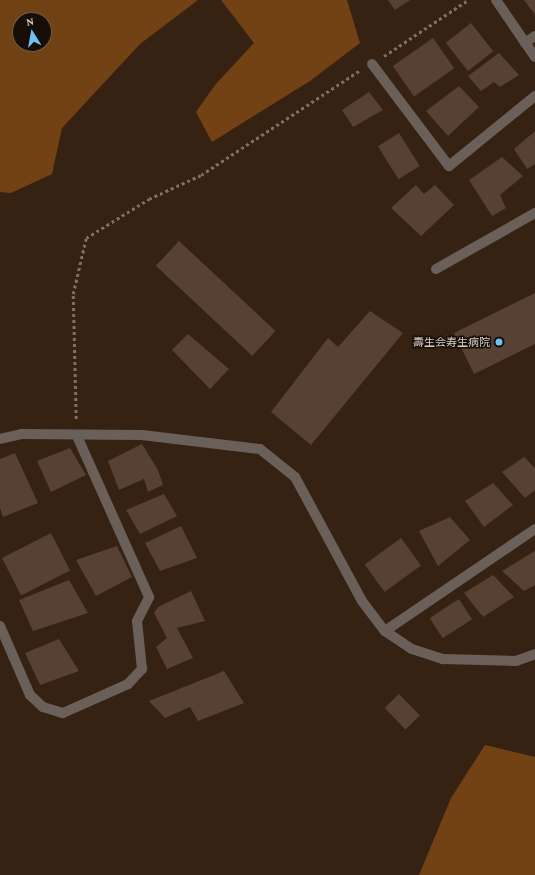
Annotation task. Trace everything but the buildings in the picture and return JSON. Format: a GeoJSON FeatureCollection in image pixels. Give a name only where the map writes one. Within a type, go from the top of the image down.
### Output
{"type":"FeatureCollection","features":[{"type":"Feature","properties":{"kind":"street"},"geometry":{"type":"LineString","coordinates":[[496,0],[535,57]]}},
{"type":"Feature","properties":{"kind":"street"},"geometry":{"type":"LineString","coordinates":[[525,43],[535,36]]}},
{"type":"Feature","properties":{"kind":"street"},"geometry":{"type":"LineString","coordinates":[[372,64],[449,166],[535,96]]}},
{"type":"Feature","properties":{"kind":"street"},"geometry":{"type":"LineString","coordinates":[[436,269],[535,213]]}},
{"type":"Feature","properties":{"kind":"street"},"geometry":{"type":"LineString","coordinates":[[0,439],[21,434],[77,436],[142,435],[260,449],[295,477],[362,601],[385,631],[412,649],[443,659],[516,661],[535,654]]}},
{"type":"Feature","properties":{"kind":"street"},"geometry":{"type":"LineString","coordinates":[[0,626],[30,695],[43,707],[63,713],[128,684],[142,669],[137,621],[149,597],[77,436]]}},
{"type":"Feature","properties":{"kind":"street"},"geometry":{"type":"LineString","coordinates":[[385,631],[535,529]]}},
{"type":"Feature","properties":{"kind":"path"},"geometry":{"type":"LineString","coordinates":[[77,436],[73,294],[86,238],[149,199],[201,175],[468,0]]}},
{"type":"Feature","properties":{"kind":"shaded area"},"geometry":{"type":"Polygon","coordinates":[[[0,0],[198,0],[140,44],[62,128],[52,174],[11,193],[0,192],[0,0]]]}},
{"type":"Feature","properties":{"kind":"shaded area"},"geometry":{"type":"Polygon","coordinates":[[[221,0],[347,0],[360,43],[310,81],[212,142],[196,112],[215,85],[254,43],[221,0]]]}},
{"type":"Feature","properties":{"kind":"shaded area"},"geometry":{"type":"Polygon","coordinates":[[[485,745],[535,757],[535,875],[419,875],[451,798],[485,745]]]}},
{"type":"Feature","properties":{"kind":"place","name":"壽生会寿生病院"},"geometry":{"type":"Point","coordinates":[499,342]}}]}
